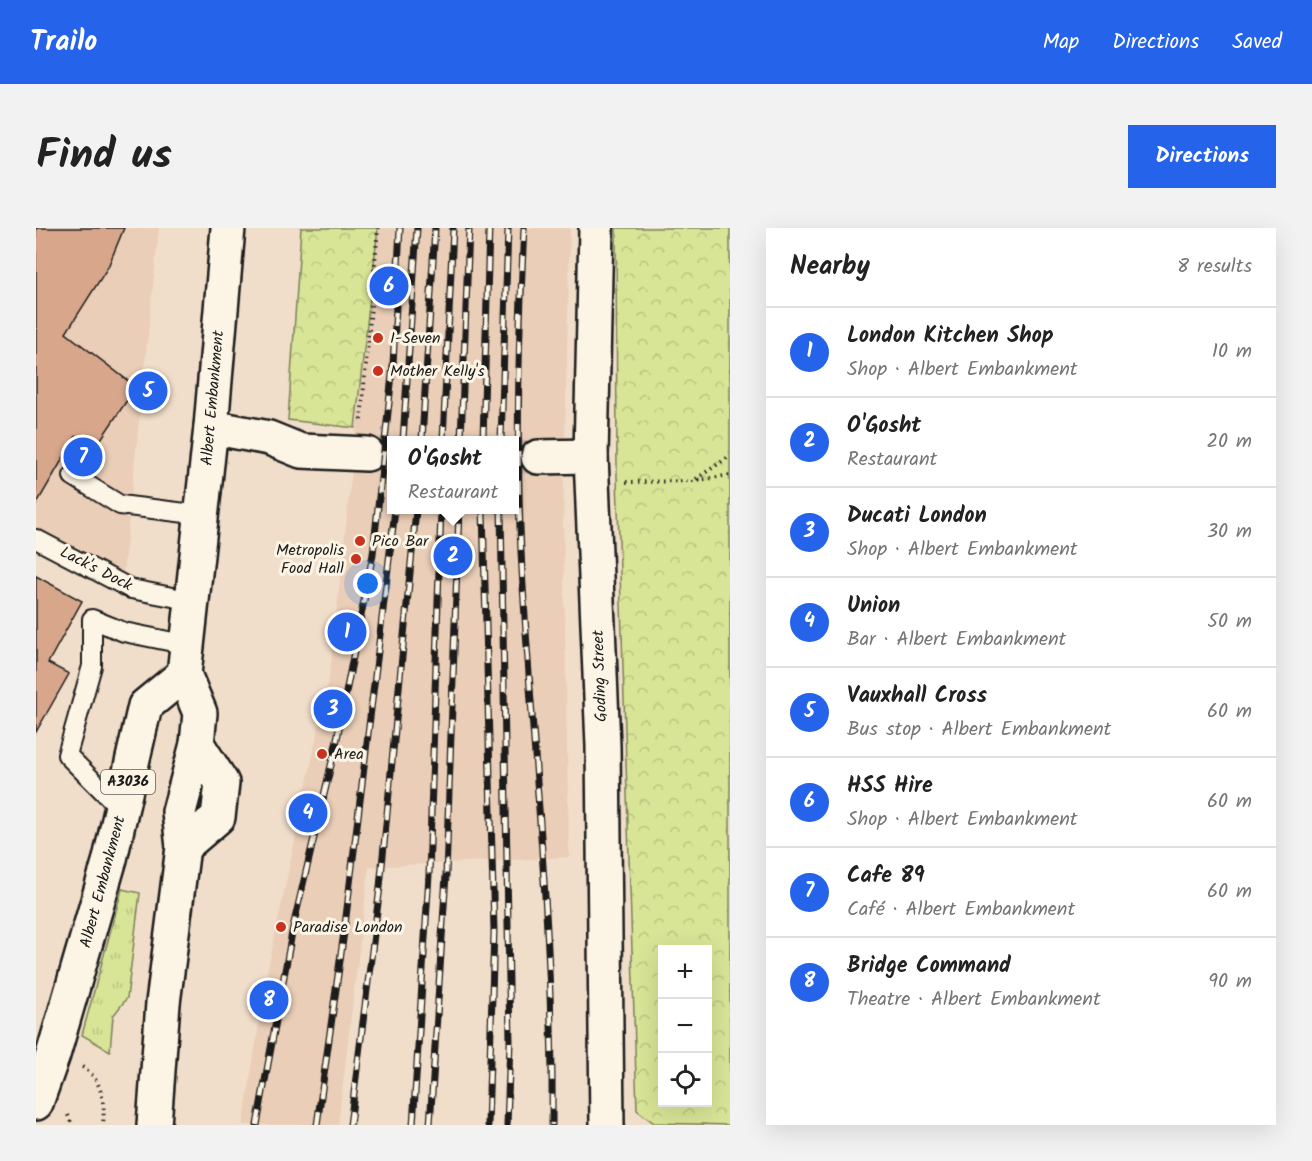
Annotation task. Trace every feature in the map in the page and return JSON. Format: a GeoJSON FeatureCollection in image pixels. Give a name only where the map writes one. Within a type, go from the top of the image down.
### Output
{"type":"FeatureCollection","features":[{"type":"Feature","properties":{"kind":"main road","name":"Albert Embankment"},"geometry":{"type":"LineString","coordinates":[[154,1125],[163,1003],[183,847],[218,817],[222,783],[197,744],[200,713],[186,659],[211,427],[228,228]]}},
{"type":"Feature","properties":{"kind":"main road","name":"Goding Street"},"geometry":{"type":"LineString","coordinates":[[596,228],[592,470],[603,758],[607,1125]]}},
{"type":"Feature","properties":{"kind":"main road"},"geometry":{"type":"LineString","coordinates":[[211,427],[269,438],[301,451],[363,454]]}},
{"type":"Feature","properties":{"kind":"main road"},"geometry":{"type":"LineString","coordinates":[[538,457],[592,470]]}},
{"type":"Feature","properties":{"kind":"main road","name":"Albert Embankment"},"geometry":{"type":"LineString","coordinates":[[36,1103],[80,966],[122,810],[145,706],[186,659]]}},
{"type":"Feature","properties":{"kind":"lane"},"geometry":{"type":"LineString","coordinates":[[72,476],[120,505],[202,515]]}},
{"type":"Feature","properties":{"kind":"lane","name":"Lack's Dock"},"geometry":{"type":"LineString","coordinates":[[36,539],[131,589],[193,601]]}},
{"type":"Feature","properties":{"kind":"lane"},"geometry":{"type":"LineString","coordinates":[[122,810],[67,755],[92,666],[92,619],[186,659]]}},
{"type":"Feature","properties":{"kind":"path"},"geometry":{"type":"LineString","coordinates":[[363,454],[378,228]]}},
{"type":"Feature","properties":{"kind":"path"},"geometry":{"type":"LineString","coordinates":[[693,481],[730,456]]}},
{"type":"Feature","properties":{"kind":"path"},"geometry":{"type":"LineString","coordinates":[[592,470],[693,481],[730,475]]}},
{"type":"Feature","properties":{"kind":"path"},"geometry":{"type":"LineString","coordinates":[[79,1065],[86,1069],[96,1081],[102,1096],[103,1125]]}},
{"type":"Feature","properties":{"kind":"shaded area"},"geometry":{"type":"Polygon","coordinates":[[[36,228],[159,228],[123,576],[36,529],[36,228]]]}},
{"type":"Feature","properties":{"kind":"shaded area"},"geometry":{"type":"Polygon","coordinates":[[[378,228],[570,228],[563,518],[569,857],[369,867],[338,1125],[243,1125],[267,973],[330,673],[378,228]]]}},
{"type":"Feature","properties":{"kind":"green space"},"geometry":{"type":"Polygon","coordinates":[[[301,228],[378,228],[355,428],[288,420],[301,228]]]}},
{"type":"Feature","properties":{"kind":"green space"},"geometry":{"type":"Polygon","coordinates":[[[616,228],[730,228],[730,1125],[654,1123],[637,1110],[617,477],[616,228]]]}},
{"type":"Feature","properties":{"kind":"green space"},"geometry":{"type":"Polygon","coordinates":[[[122,889],[140,893],[127,998],[113,1016],[110,1051],[82,1035],[122,889]]]}},
{"type":"Feature","properties":{"kind":"building"},"geometry":{"type":"Polygon","coordinates":[[[36,228],[124,228],[108,267],[66,333],[136,387],[95,448],[76,436],[36,505],[36,228]]]}},
{"type":"Feature","properties":{"kind":"building"},"geometry":{"type":"Polygon","coordinates":[[[36,576],[82,601],[48,663],[69,674],[36,732],[36,576]]]}},
{"type":"Feature","properties":{"kind":"tunnel"},"geometry":{"type":"LineString","coordinates":[[367,454],[387,454]]}},
{"type":"Feature","properties":{"kind":"tunnel"},"geometry":{"type":"LineString","coordinates":[[519,457],[538,457]]}},
{"type":"Feature","properties":{"kind":"railway"},"geometry":{"type":"LineString","coordinates":[[257,1125],[293,927],[336,744],[373,554],[393,365],[400,228]]}},
{"type":"Feature","properties":{"kind":"railway"},"geometry":{"type":"LineString","coordinates":[[403,436],[417,228]]}},
{"type":"Feature","properties":{"kind":"railway"},"geometry":{"type":"LineString","coordinates":[[422,436],[435,228]]}},
{"type":"Feature","properties":{"kind":"railway"},"geometry":{"type":"LineString","coordinates":[[443,436],[453,228]]}},
{"type":"Feature","properties":{"kind":"railway"},"geometry":{"type":"LineString","coordinates":[[461,436],[469,228]]}},
{"type":"Feature","properties":{"kind":"railway"},"geometry":{"type":"LineString","coordinates":[[483,436],[489,228]]}},
{"type":"Feature","properties":{"kind":"railway"},"geometry":{"type":"LineString","coordinates":[[501,436],[508,228]]}},
{"type":"Feature","properties":{"kind":"railway"},"geometry":{"type":"LineString","coordinates":[[518,436],[524,228]]}},
{"type":"Feature","properties":{"kind":"railway"},"geometry":{"type":"LineString","coordinates":[[519,497],[520,541],[547,923],[552,1125]]}},
{"type":"Feature","properties":{"kind":"railway"},"geometry":{"type":"LineString","coordinates":[[317,1125],[345,925],[395,514]]}},
{"type":"Feature","properties":{"kind":"railway"},"geometry":{"type":"LineString","coordinates":[[350,1125],[380,887],[416,514]]}},
{"type":"Feature","properties":{"kind":"railway"},"geometry":{"type":"LineString","coordinates":[[413,1125],[429,875],[441,514]]}},
{"type":"Feature","properties":{"kind":"railway"},"geometry":{"type":"LineString","coordinates":[[430,1125],[446,875],[459,514]]}},
{"type":"Feature","properties":{"kind":"railway"},"geometry":{"type":"LineString","coordinates":[[483,514],[494,931],[488,1125]]}},
{"type":"Feature","properties":{"kind":"railway"},"geometry":{"type":"LineString","coordinates":[[501,514],[510,1043],[507,1125]]}},
{"type":"Feature","properties":{"kind":"place","name":"HSS Hire"},"geometry":{"type":"Point","coordinates":[389,286]}},
{"type":"Feature","properties":{"kind":"place","name":"I-Seven"},"geometry":{"type":"Point","coordinates":[378,338]}},
{"type":"Feature","properties":{"kind":"place","name":"Mother Kelly's"},"geometry":{"type":"Point","coordinates":[378,371]}},
{"type":"Feature","properties":{"kind":"place","name":"Vauxhall Cross"},"geometry":{"type":"Point","coordinates":[148,391]}},
{"type":"Feature","properties":{"kind":"place","name":"Cafe 89"},"geometry":{"type":"Point","coordinates":[83,457]}},
{"type":"Feature","properties":{"kind":"place","name":"Pico Bar"},"geometry":{"type":"Point","coordinates":[360,541]}},
{"type":"Feature","properties":{"kind":"place","name":"O'Gosht"},"geometry":{"type":"Point","coordinates":[453,556]}},
{"type":"Feature","properties":{"kind":"place","name":"Metropolis Food Hall"},"geometry":{"type":"Point","coordinates":[356,559]}},
{"type":"Feature","properties":{"kind":"place","name":"London Kitchen Shop"},"geometry":{"type":"Point","coordinates":[347,632]}},
{"type":"Feature","properties":{"kind":"place","name":"Ducati London"},"geometry":{"type":"Point","coordinates":[333,709]}},
{"type":"Feature","properties":{"kind":"place","name":"Area"},"geometry":{"type":"Point","coordinates":[322,754]}},
{"type":"Feature","properties":{"kind":"place","name":"Union"},"geometry":{"type":"Point","coordinates":[308,813]}},
{"type":"Feature","properties":{"kind":"place","name":"Paradise London"},"geometry":{"type":"Point","coordinates":[281,927]}},
{"type":"Feature","properties":{"kind":"place","name":"Bridge Command"},"geometry":{"type":"Point","coordinates":[269,1000]}}]}
